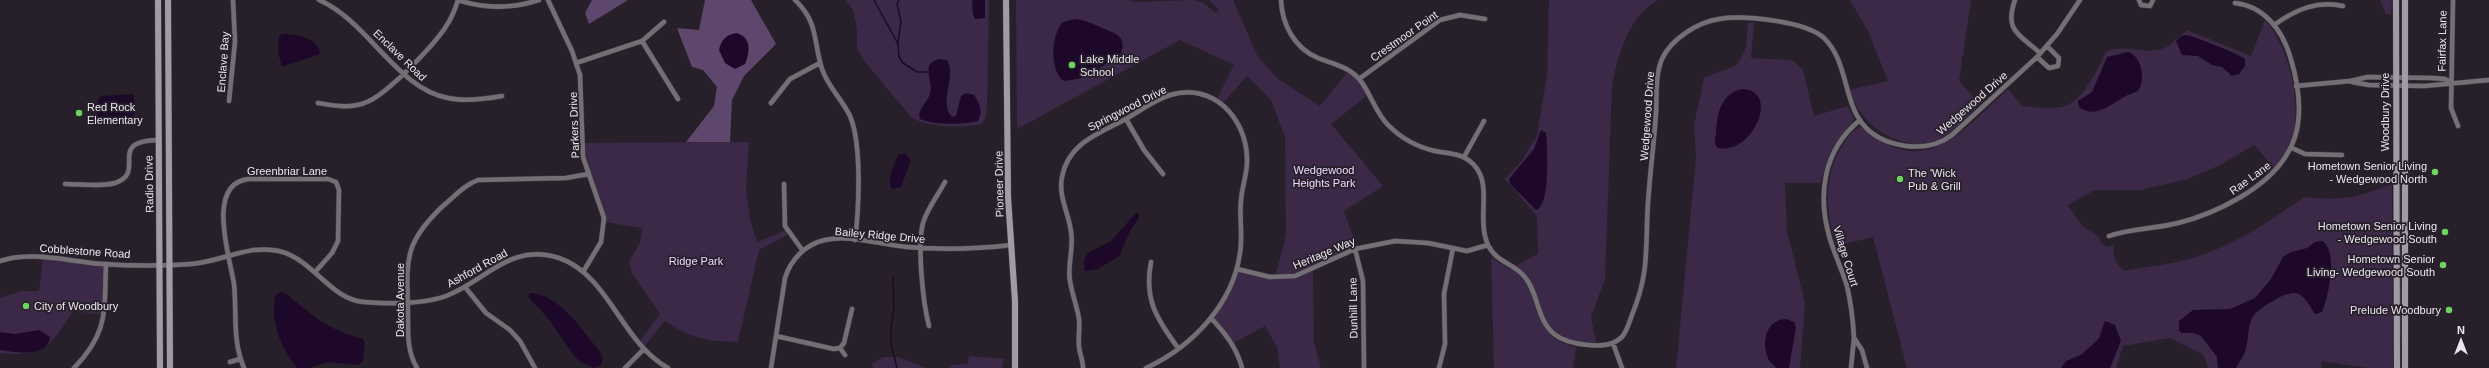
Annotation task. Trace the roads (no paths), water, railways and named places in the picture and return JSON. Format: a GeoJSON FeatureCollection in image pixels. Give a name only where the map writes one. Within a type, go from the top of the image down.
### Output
{"type":"FeatureCollection","features":[{"type":"Feature","properties":{"kind":"main road","name":"Radio Drive"},"geometry":{"type":"LineString","coordinates":[[158,0],[160,368]]}},
{"type":"Feature","properties":{"kind":"main road","name":"Radio Drive"},"geometry":{"type":"LineString","coordinates":[[168,0],[170,368]]}},
{"type":"Feature","properties":{"kind":"main road","name":"Pioneer Drive"},"geometry":{"type":"LineString","coordinates":[[1006,0],[1008,197],[1016,332],[1015,368]]}},
{"type":"Feature","properties":{"kind":"main road","name":"Woodbury Drive"},"geometry":{"type":"LineString","coordinates":[[2396,0],[2395,86],[2397,368]]}},
{"type":"Feature","properties":{"kind":"main road","name":"Woodbury Drive"},"geometry":{"type":"LineString","coordinates":[[2404,0],[2405,368]]}},
{"type":"Feature","properties":{"kind":"street","name":"Enclave Bay"},"geometry":{"type":"LineString","coordinates":[[229,101],[235,42],[233,0]]}},
{"type":"Feature","properties":{"kind":"street","name":"Enclave Road"},"geometry":{"type":"LineString","coordinates":[[319,0],[351,19],[403,72],[425,90],[442,97],[482,99],[502,96]]}},
{"type":"Feature","properties":{"kind":"street"},"geometry":{"type":"LineString","coordinates":[[318,103],[343,107],[366,102],[382,93],[440,36],[451,17],[458,0],[482,6],[505,8],[539,0]]}},
{"type":"Feature","properties":{"kind":"street","name":"Parkers Drive"},"geometry":{"type":"LineString","coordinates":[[548,0],[576,63],[582,85],[583,157],[588,174],[603,210],[605,226],[598,248],[583,272]]}},
{"type":"Feature","properties":{"kind":"street"},"geometry":{"type":"LineString","coordinates":[[795,0],[808,15],[814,29],[820,63],[829,86],[847,110],[856,131],[857,214],[855,240]]}},
{"type":"Feature","properties":{"kind":"street"},"geometry":{"type":"LineString","coordinates":[[1282,0],[1285,24],[1300,46],[1312,55],[1341,65],[1359,79],[1380,116],[1399,135],[1421,147],[1464,157],[1474,164],[1483,181],[1482,223],[1488,245],[1497,258],[1521,273],[1529,283],[1545,324],[1558,337],[1582,345],[1602,346],[1613,343],[1622,368]]}},
{"type":"Feature","properties":{"kind":"street"},"geometry":{"type":"LineString","coordinates":[[2015,0],[2010,13],[2011,25],[2050,68],[2058,66],[2059,58],[2047,46]]}},
{"type":"Feature","properties":{"kind":"street","name":"Wedgewood Drive"},"geometry":{"type":"LineString","coordinates":[[1613,343],[1626,331],[1645,276],[1648,201],[1659,72],[1663,57],[1671,45],[1701,24],[1723,18],[1793,23],[1807,27],[1823,37],[1835,53],[1848,98],[1860,120],[1874,133],[1893,143],[1917,146],[1940,142],[1952,135],[2039,55],[2080,0]]}},
{"type":"Feature","properties":{"kind":"street"},"geometry":{"type":"LineString","coordinates":[[2139,0],[2140,5],[2145,7],[2150,6],[2153,0]]}},
{"type":"Feature","properties":{"kind":"street","name":"Fairfax Lane"},"geometry":{"type":"LineString","coordinates":[[2453,0],[2451,82],[2452,112],[2458,126]]}},
{"type":"Feature","properties":{"kind":"street"},"geometry":{"type":"LineString","coordinates":[[2274,25],[2292,13],[2315,3],[2331,2],[2343,6]]}},
{"type":"Feature","properties":{"kind":"street","name":"Rae Lane"},"geometry":{"type":"LineString","coordinates":[[2109,236],[2127,230],[2179,223],[2220,208],[2266,180],[2280,168],[2292,148],[2298,122],[2296,86],[2287,47],[2274,25],[2255,8],[2235,3]]}},
{"type":"Feature","properties":{"kind":"street","name":"Crestmoor Point"},"geometry":{"type":"LineString","coordinates":[[1359,79],[1440,20],[1460,15],[1485,19]]}},
{"type":"Feature","properties":{"kind":"street"},"geometry":{"type":"LineString","coordinates":[[576,63],[642,41],[664,22]]}},
{"type":"Feature","properties":{"kind":"street"},"geometry":{"type":"LineString","coordinates":[[642,41],[678,99]]}},
{"type":"Feature","properties":{"kind":"street"},"geometry":{"type":"LineString","coordinates":[[771,103],[790,79],[820,63]]}},
{"type":"Feature","properties":{"kind":"street"},"geometry":{"type":"LineString","coordinates":[[2296,86],[2350,82],[2368,77],[2440,78],[2451,82]]}},
{"type":"Feature","properties":{"kind":"street"},"geometry":{"type":"LineString","coordinates":[[2350,82],[2369,86],[2438,86],[2451,82],[2489,80]]}},
{"type":"Feature","properties":{"kind":"street","name":"Springwood Drive"},"geometry":{"type":"LineString","coordinates":[[1083,368],[1079,347],[1079,319],[1069,275],[1072,253],[1071,231],[1062,201],[1062,179],[1069,158],[1079,146],[1092,136],[1126,119],[1159,99],[1179,93],[1194,93],[1208,96],[1231,111],[1243,133],[1247,160],[1240,200],[1241,246],[1237,269],[1224,300],[1211,318],[1178,348],[1149,367]]}},
{"type":"Feature","properties":{"kind":"street"},"geometry":{"type":"LineString","coordinates":[[1126,119],[1141,145],[1163,174]]}},
{"type":"Feature","properties":{"kind":"street","name":"Village Court"},"geometry":{"type":"LineString","coordinates":[[1851,368],[1854,338],[1847,286],[1827,228],[1823,188],[1826,170],[1834,152],[1844,135],[1860,120]]}},
{"type":"Feature","properties":{"kind":"street"},"geometry":{"type":"LineString","coordinates":[[1464,157],[1484,121]]}},
{"type":"Feature","properties":{"kind":"street"},"geometry":{"type":"LineString","coordinates":[[65,184],[115,183],[126,174],[130,165],[130,152],[134,144],[142,140],[159,140]]}},
{"type":"Feature","properties":{"kind":"street"},"geometry":{"type":"LineString","coordinates":[[2292,148],[2305,154],[2342,155]]}},
{"type":"Feature","properties":{"kind":"street","name":"Dakota Avenue"},"geometry":{"type":"LineString","coordinates":[[417,368],[408,346],[408,262],[414,238],[425,223],[465,186],[485,178],[566,178],[588,174]]}},
{"type":"Feature","properties":{"kind":"street","name":"Greenbriar Lane"},"geometry":{"type":"LineString","coordinates":[[244,368],[240,359],[235,336],[234,284],[227,256],[224,204],[227,193],[235,184],[249,179],[328,179],[336,182],[339,190],[339,235],[332,253],[316,271]]}},
{"type":"Feature","properties":{"kind":"street"},"geometry":{"type":"LineString","coordinates":[[929,326],[925,311],[921,248],[924,221],[945,182]]}},
{"type":"Feature","properties":{"kind":"street"},"geometry":{"type":"LineString","coordinates":[[784,184],[785,226],[803,251]]}},
{"type":"Feature","properties":{"kind":"street","name":"Bailey Ridge Drive"},"geometry":{"type":"LineString","coordinates":[[771,368],[785,278],[791,264],[803,251],[824,240],[855,240],[921,248],[977,248],[1012,245]]}},
{"type":"Feature","properties":{"kind":"street","name":"Heritage Way"},"geometry":{"type":"LineString","coordinates":[[1237,269],[1270,277],[1295,276],[1355,249],[1375,243],[1405,241],[1471,251],[1488,245]]}},
{"type":"Feature","properties":{"kind":"street"},"geometry":{"type":"LineString","coordinates":[[1440,368],[1445,344],[1444,294],[1453,248]]}},
{"type":"Feature","properties":{"kind":"street","name":"Ashford Road"},"geometry":{"type":"LineString","coordinates":[[170,264],[197,264],[259,249],[280,251],[298,258],[316,271],[339,293],[352,300],[364,302],[408,302],[437,299],[465,287],[501,263],[526,255],[543,255],[559,258],[583,272],[594,283],[643,350],[668,368]]}},
{"type":"Feature","properties":{"kind":"street","name":"Dunhill Lane"},"geometry":{"type":"LineString","coordinates":[[1355,249],[1363,281],[1364,368]]}},
{"type":"Feature","properties":{"kind":"street","name":"Cobblestone Road"},"geometry":{"type":"LineString","coordinates":[[0,261],[30,256],[106,264],[170,264]]}},
{"type":"Feature","properties":{"kind":"street"},"geometry":{"type":"LineString","coordinates":[[1151,262],[1148,286],[1150,302],[1162,325],[1178,348]]}},
{"type":"Feature","properties":{"kind":"street"},"geometry":{"type":"LineString","coordinates":[[78,367],[93,346],[101,330],[104,313],[106,264]]}},
{"type":"Feature","properties":{"kind":"street"},"geometry":{"type":"LineString","coordinates":[[465,287],[486,313],[510,330],[520,341],[535,368]]}},
{"type":"Feature","properties":{"kind":"street"},"geometry":{"type":"LineString","coordinates":[[840,348],[844,343],[852,309]]}},
{"type":"Feature","properties":{"kind":"street"},"geometry":{"type":"LineString","coordinates":[[1211,318],[1228,336],[1238,355],[1242,368]]}},
{"type":"Feature","properties":{"kind":"street"},"geometry":{"type":"LineString","coordinates":[[776,336],[830,348],[840,348]]}},
{"type":"Feature","properties":{"kind":"street","name":"Village Court"},"geometry":{"type":"LineString","coordinates":[[1854,338],[1862,350],[1867,368]]}},
{"type":"Feature","properties":{"kind":"street"},"geometry":{"type":"LineString","coordinates":[[840,348],[844,355]]}},
{"type":"Feature","properties":{"kind":"street"},"geometry":{"type":"LineString","coordinates":[[624,368],[643,350]]}},
{"type":"Feature","properties":{"kind":"street"},"geometry":{"type":"LineString","coordinates":[[230,362],[240,359]]}},
{"type":"Feature","properties":{"kind":"waterway"},"geometry":{"type":"LineString","coordinates":[[874,0],[898,44],[899,57],[903,63],[917,72],[927,72]]}},
{"type":"Feature","properties":{"kind":"waterway"},"geometry":{"type":"LineString","coordinates":[[898,43],[901,21],[897,4],[899,0]]}},
{"type":"Feature","properties":{"kind":"waterway"},"geometry":{"type":"LineString","coordinates":[[893,277],[894,308],[891,327],[891,344],[897,368]]}},
{"type":"Feature","properties":{"kind":"place","name":"Lake Middle School"},"geometry":{"type":"Point","coordinates":[1072,65]}},
{"type":"Feature","properties":{"kind":"place","name":"Red Rock Elementary"},"geometry":{"type":"Point","coordinates":[79,113]}},
{"type":"Feature","properties":{"kind":"place","name":"Hometown Senior Living - Wedgewood North"},"geometry":{"type":"Point","coordinates":[2435,172]}},
{"type":"Feature","properties":{"kind":"place","name":"The 'Wick Pub & Grill"},"geometry":{"type":"Point","coordinates":[1900,179]}},
{"type":"Feature","properties":{"kind":"place","name":"Hometown Senior Living - Wedgewood South"},"geometry":{"type":"Point","coordinates":[2445,232]}},
{"type":"Feature","properties":{"kind":"place","name":"Hometown Senior Living- Wedgewood South"},"geometry":{"type":"Point","coordinates":[2443,265]}},
{"type":"Feature","properties":{"kind":"place","name":"City of Woodbury"},"geometry":{"type":"Point","coordinates":[26,306]}},
{"type":"Feature","properties":{"kind":"place","name":"Prelude Woodbury"},"geometry":{"type":"Point","coordinates":[2449,310]}},
{"type":"Feature","properties":{"kind":"park label","name":"Wedgewood Heights Park"},"geometry":{"type":"Point","coordinates":[1324,176]}},
{"type":"Feature","properties":{"kind":"park label","name":"Ridge Park"},"geometry":{"type":"Point","coordinates":[696,261]}}]}
